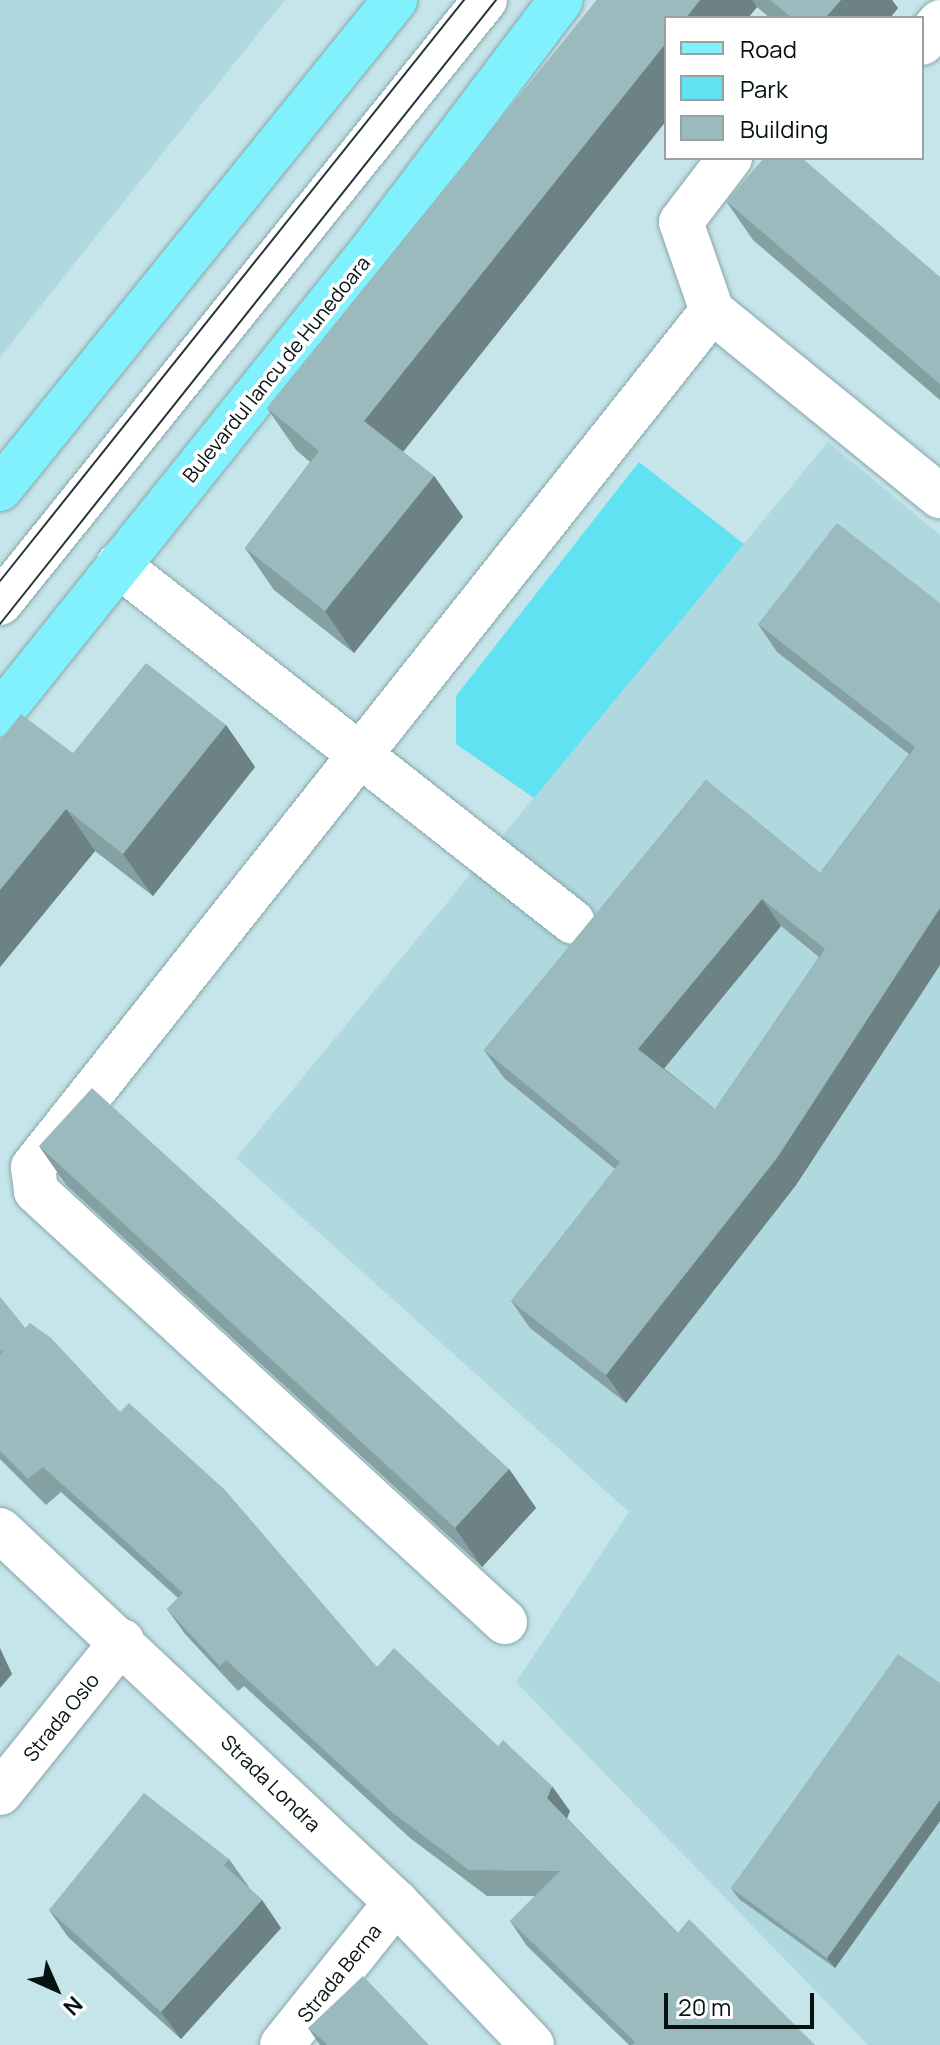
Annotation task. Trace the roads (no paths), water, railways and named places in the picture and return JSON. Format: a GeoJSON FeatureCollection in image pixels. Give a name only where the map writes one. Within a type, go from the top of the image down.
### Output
{"type":"FeatureCollection","features":[{"type":"Feature","properties":{"kind":"main road"},"geometry":{"type":"LineString","coordinates":[[0,489],[395,0]]}},
{"type":"Feature","properties":{"kind":"main road","name":"Bulevardul Iancu de Hunedoara"},"geometry":{"type":"LineString","coordinates":[[0,714],[558,7]]}},
{"type":"Feature","properties":{"kind":"street"},"geometry":{"type":"LineString","coordinates":[[0,603],[485,0]]}},
{"type":"Feature","properties":{"kind":"street"},"geometry":{"type":"LineString","coordinates":[[924,41],[940,22]]}},
{"type":"Feature","properties":{"kind":"street"},"geometry":{"type":"LineString","coordinates":[[728,160],[681,222],[712,311],[940,496]]}},
{"type":"Feature","properties":{"kind":"street"},"geometry":{"type":"LineString","coordinates":[[505,1622],[33,1183],[33,1167],[712,311]]}},
{"type":"Feature","properties":{"kind":"street"},"geometry":{"type":"LineString","coordinates":[[118,565],[573,922]]}},
{"type":"Feature","properties":{"kind":"street","name":"Strada Londra"},"geometry":{"type":"LineString","coordinates":[[0,1530],[122,1641],[396,1902],[532,2045]]}},
{"type":"Feature","properties":{"kind":"street","name":"Strada Oslo"},"geometry":{"type":"LineString","coordinates":[[0,1793],[122,1641]]}},
{"type":"Feature","properties":{"kind":"street","name":"Strada Berna"},"geometry":{"type":"LineString","coordinates":[[282,2045],[396,1902]]}},
{"type":"Feature","properties":{"kind":"tram line"},"geometry":{"type":"LineString","coordinates":[[0,581],[464,0]]}},
{"type":"Feature","properties":{"kind":"tram line"},"geometry":{"type":"LineString","coordinates":[[0,624],[496,0]]}}]}
